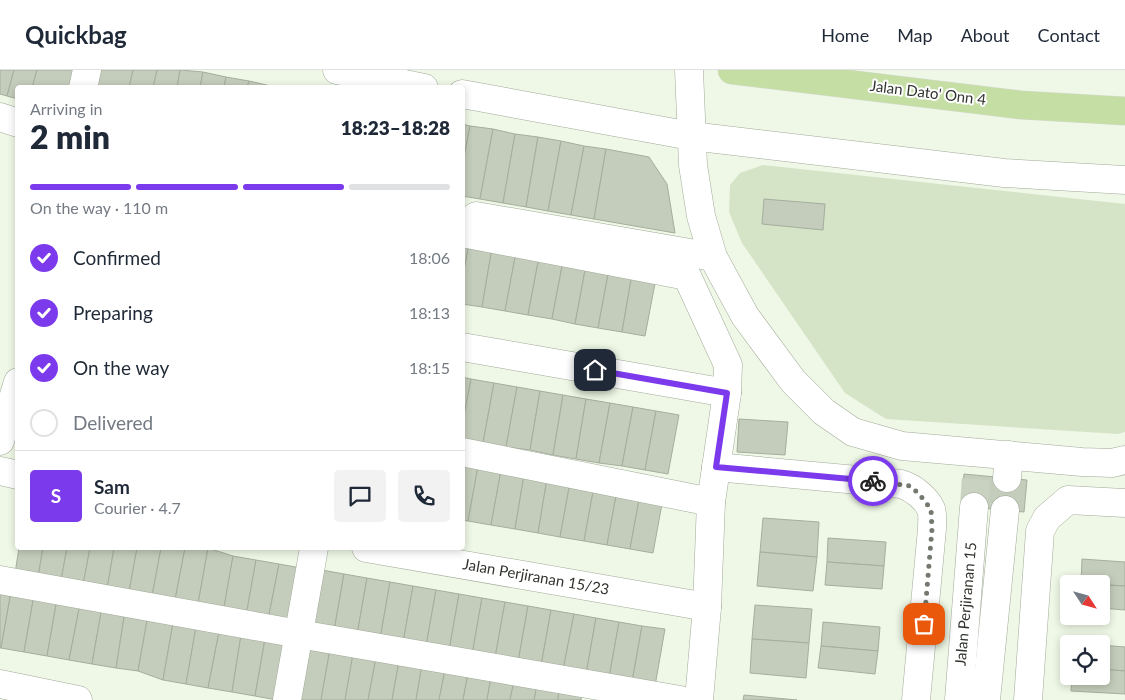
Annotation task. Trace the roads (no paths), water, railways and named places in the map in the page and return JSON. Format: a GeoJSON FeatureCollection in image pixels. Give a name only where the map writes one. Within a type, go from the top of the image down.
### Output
{"type":"FeatureCollection","features":[{"type":"Feature","properties":{"kind":"main road","name":"Jalan Dato' Onn 4"},"geometry":{"type":"LineString","coordinates":[[732,70],[1020,104],[1125,111]]}},
{"type":"Feature","properties":{"kind":"street"},"geometry":{"type":"LineString","coordinates":[[84,85],[87,70]]}},
{"type":"Feature","properties":{"kind":"street"},"geometry":{"type":"LineString","coordinates":[[337,70],[389,84]]}},
{"type":"Feature","properties":{"kind":"street"},"geometry":{"type":"LineString","coordinates":[[689,70],[693,165],[701,216],[713,257],[745,316],[793,381],[824,412],[854,432],[977,464],[1008,467],[1037,459],[1112,463],[1125,460]]}},
{"type":"Feature","properties":{"kind":"street"},"geometry":{"type":"LineString","coordinates":[[465,95],[691,136],[1004,173],[1125,180]]}},
{"type":"Feature","properties":{"kind":"street"},"geometry":{"type":"LineString","coordinates":[[0,117],[15,122]]}},
{"type":"Feature","properties":{"kind":"street"},"geometry":{"type":"LineString","coordinates":[[465,215],[713,257]]}},
{"type":"Feature","properties":{"kind":"street"},"geometry":{"type":"LineString","coordinates":[[465,234],[687,276],[728,365],[727,393],[711,502],[707,607],[700,700]]}},
{"type":"Feature","properties":{"kind":"street"},"geometry":{"type":"LineString","coordinates":[[465,348],[727,393]]}},
{"type":"Feature","properties":{"kind":"street"},"geometry":{"type":"LineString","coordinates":[[0,441],[15,392]]}},
{"type":"Feature","properties":{"kind":"street"},"geometry":{"type":"LineString","coordinates":[[465,453],[711,502]]}},
{"type":"Feature","properties":{"kind":"street"},"geometry":{"type":"LineString","coordinates":[[716,467],[901,484],[910,486],[919,494],[931,509],[932,529],[916,700]]}},
{"type":"Feature","properties":{"kind":"street"},"geometry":{"type":"LineString","coordinates":[[0,471],[15,474]]}},
{"type":"Feature","properties":{"kind":"street"},"geometry":{"type":"LineString","coordinates":[[1028,700],[1040,531],[1047,518],[1068,500],[1125,503]]}},
{"type":"Feature","properties":{"kind":"street","name":"Jalan Perjiranan 15"},"geometry":{"type":"LineString","coordinates":[[959,700],[974,507]]}},
{"type":"Feature","properties":{"kind":"street","name":"Jalan Perjiranan 15"},"geometry":{"type":"LineString","coordinates":[[986,700],[1005,510]]}},
{"type":"Feature","properties":{"kind":"street"},"geometry":{"type":"LineString","coordinates":[[287,700],[314,550]]}},
{"type":"Feature","properties":{"kind":"street","name":"Jalan Perjiranan 15/23"},"geometry":{"type":"LineString","coordinates":[[378,550],[707,607]]}},
{"type":"Feature","properties":{"kind":"street"},"geometry":{"type":"LineString","coordinates":[[0,580],[680,700]]}},
{"type":"Feature","properties":{"kind":"street"},"geometry":{"type":"LineString","coordinates":[[0,684],[78,700]]}},
{"type":"Feature","properties":{"kind":"tunnel"},"geometry":{"type":"LineString","coordinates":[[974,507],[976,476]]}}]}
